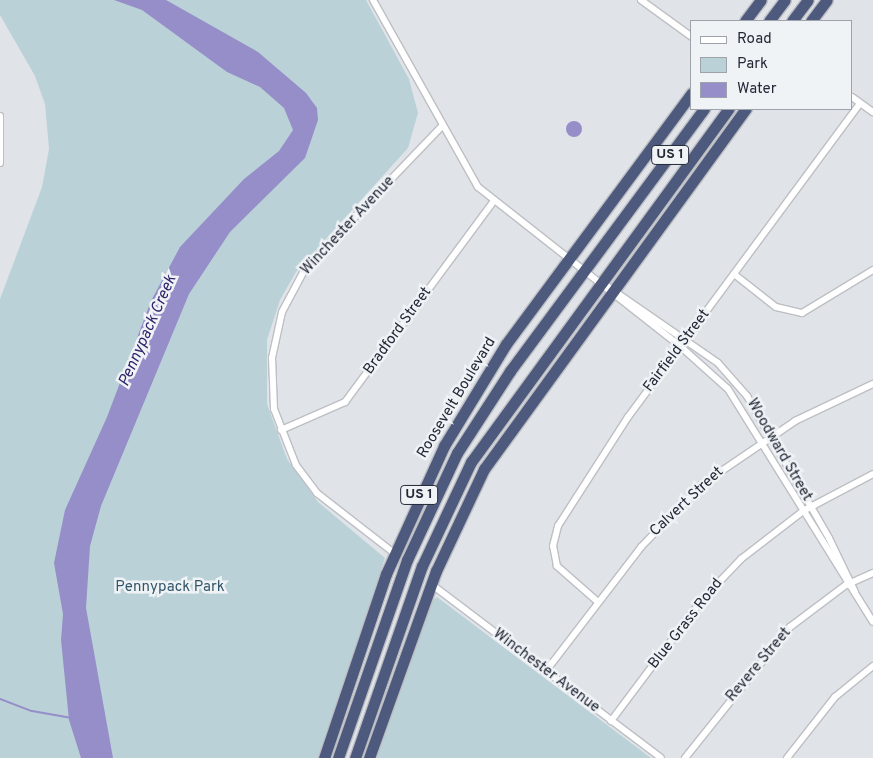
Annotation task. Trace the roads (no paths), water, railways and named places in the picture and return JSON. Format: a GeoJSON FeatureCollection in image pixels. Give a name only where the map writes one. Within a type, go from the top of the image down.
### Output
{"type":"FeatureCollection","features":[{"type":"Feature","properties":{"kind":"highway"},"geometry":{"type":"LineString","coordinates":[[746,20],[761,0]]}},
{"type":"Feature","properties":{"kind":"highway"},"geometry":{"type":"LineString","coordinates":[[770,20],[785,0]]}},
{"type":"Feature","properties":{"kind":"highway"},"geometry":{"type":"LineString","coordinates":[[793,20],[808,0]]}},
{"type":"Feature","properties":{"kind":"highway"},"geometry":{"type":"LineString","coordinates":[[812,20],[827,0]]}},
{"type":"Feature","properties":{"kind":"highway","name":"Roosevelt Boulevard"},"geometry":{"type":"LineString","coordinates":[[324,758],[394,553],[467,405],[569,259],[690,96]]}},
{"type":"Feature","properties":{"kind":"highway","name":"Roosevelt Boulevard"},"geometry":{"type":"LineString","coordinates":[[338,758],[414,542],[457,453],[498,388],[703,110]]}},
{"type":"Feature","properties":{"kind":"highway","name":"US 1"},"geometry":{"type":"LineString","coordinates":[[355,758],[436,530],[491,430],[599,281],[727,110]]}},
{"type":"Feature","properties":{"kind":"highway","name":"US 1"},"geometry":{"type":"LineString","coordinates":[[369,758],[431,584],[466,503],[509,430],[745,110]]}},
{"type":"Feature","properties":{"kind":"highway"},"geometry":{"type":"LineString","coordinates":[[466,503],[491,430]]}},
{"type":"Feature","properties":{"kind":"highway"},"geometry":{"type":"LineString","coordinates":[[384,674],[420,616]]}},
{"type":"Feature","properties":{"kind":"highway"},"geometry":{"type":"LineString","coordinates":[[341,704],[380,638]]}},
{"type":"Feature","properties":{"kind":"street"},"geometry":{"type":"LineString","coordinates":[[373,0],[441,127]]}},
{"type":"Feature","properties":{"kind":"street"},"geometry":{"type":"LineString","coordinates":[[641,0],[690,36]]}},
{"type":"Feature","properties":{"kind":"street"},"geometry":{"type":"LineString","coordinates":[[853,98],[873,112]]}},
{"type":"Feature","properties":{"kind":"street","name":"Fairfield Street"},"geometry":{"type":"LineString","coordinates":[[598,602],[557,566],[554,535],[586,478],[860,103]]}},
{"type":"Feature","properties":{"kind":"street"},"geometry":{"type":"LineString","coordinates":[[0,116],[0,163]]}},
{"type":"Feature","properties":{"kind":"street","name":"Woodward Street"},"geometry":{"type":"LineString","coordinates":[[441,127],[472,179],[493,202],[733,379],[770,436],[811,506],[850,584]]}},
{"type":"Feature","properties":{"kind":"street","name":"Winchester Avenue"},"geometry":{"type":"LineString","coordinates":[[394,553],[317,493],[296,465],[280,430],[274,408],[272,358],[275,333],[292,290],[324,248],[441,127]]}},
{"type":"Feature","properties":{"kind":"street","name":"Bradford Street"},"geometry":{"type":"LineString","coordinates":[[280,430],[345,402],[493,202]]}},
{"type":"Feature","properties":{"kind":"street"},"geometry":{"type":"LineString","coordinates":[[734,274],[776,306],[802,313],[873,270]]}},
{"type":"Feature","properties":{"kind":"street","name":"Woodward Street"},"geometry":{"type":"LineString","coordinates":[[683,343],[728,389],[873,622]]}},
{"type":"Feature","properties":{"kind":"street","name":"Calvert Street"},"geometry":{"type":"LineString","coordinates":[[546,671],[598,602],[676,509],[762,441],[873,384]]}},
{"type":"Feature","properties":{"kind":"street","name":"Blue Grass Road"},"geometry":{"type":"LineString","coordinates":[[612,721],[713,588],[760,542],[811,506],[873,474]]}},
{"type":"Feature","properties":{"kind":"street","name":"Revere Street"},"geometry":{"type":"LineString","coordinates":[[685,758],[769,648],[850,584],[873,573]]}},
{"type":"Feature","properties":{"kind":"street","name":"Winchester Avenue"},"geometry":{"type":"LineString","coordinates":[[431,584],[661,758]]}},
{"type":"Feature","properties":{"kind":"street"},"geometry":{"type":"LineString","coordinates":[[787,758],[835,697],[873,666]]}},
{"type":"Feature","properties":{"kind":"water","name":"Pennypack Creek"},"geometry":{"type":"Polygon","coordinates":[[[114,0],[166,0],[258,52],[306,93],[317,108],[318,120],[305,158],[230,232],[189,294],[101,506],[90,546],[86,608],[113,758],[81,758],[69,720],[61,640],[63,614],[54,563],[65,510],[107,417],[151,301],[180,247],[244,179],[279,151],[293,130],[284,108],[260,87],[227,72],[142,10],[114,0]]]}},
{"type":"Feature","properties":{"kind":"water"},"geometry":{"type":"Polygon","coordinates":[[[574,121],[582,129],[574,137],[566,129],[574,121]]]}},
{"type":"Feature","properties":{"kind":"waterway"},"geometry":{"type":"LineString","coordinates":[[0,699],[32,711],[70,718]]}},
{"type":"Feature","properties":{"kind":"park label","name":"Pennypack Park"},"geometry":{"type":"Point","coordinates":[170,588]}}]}
